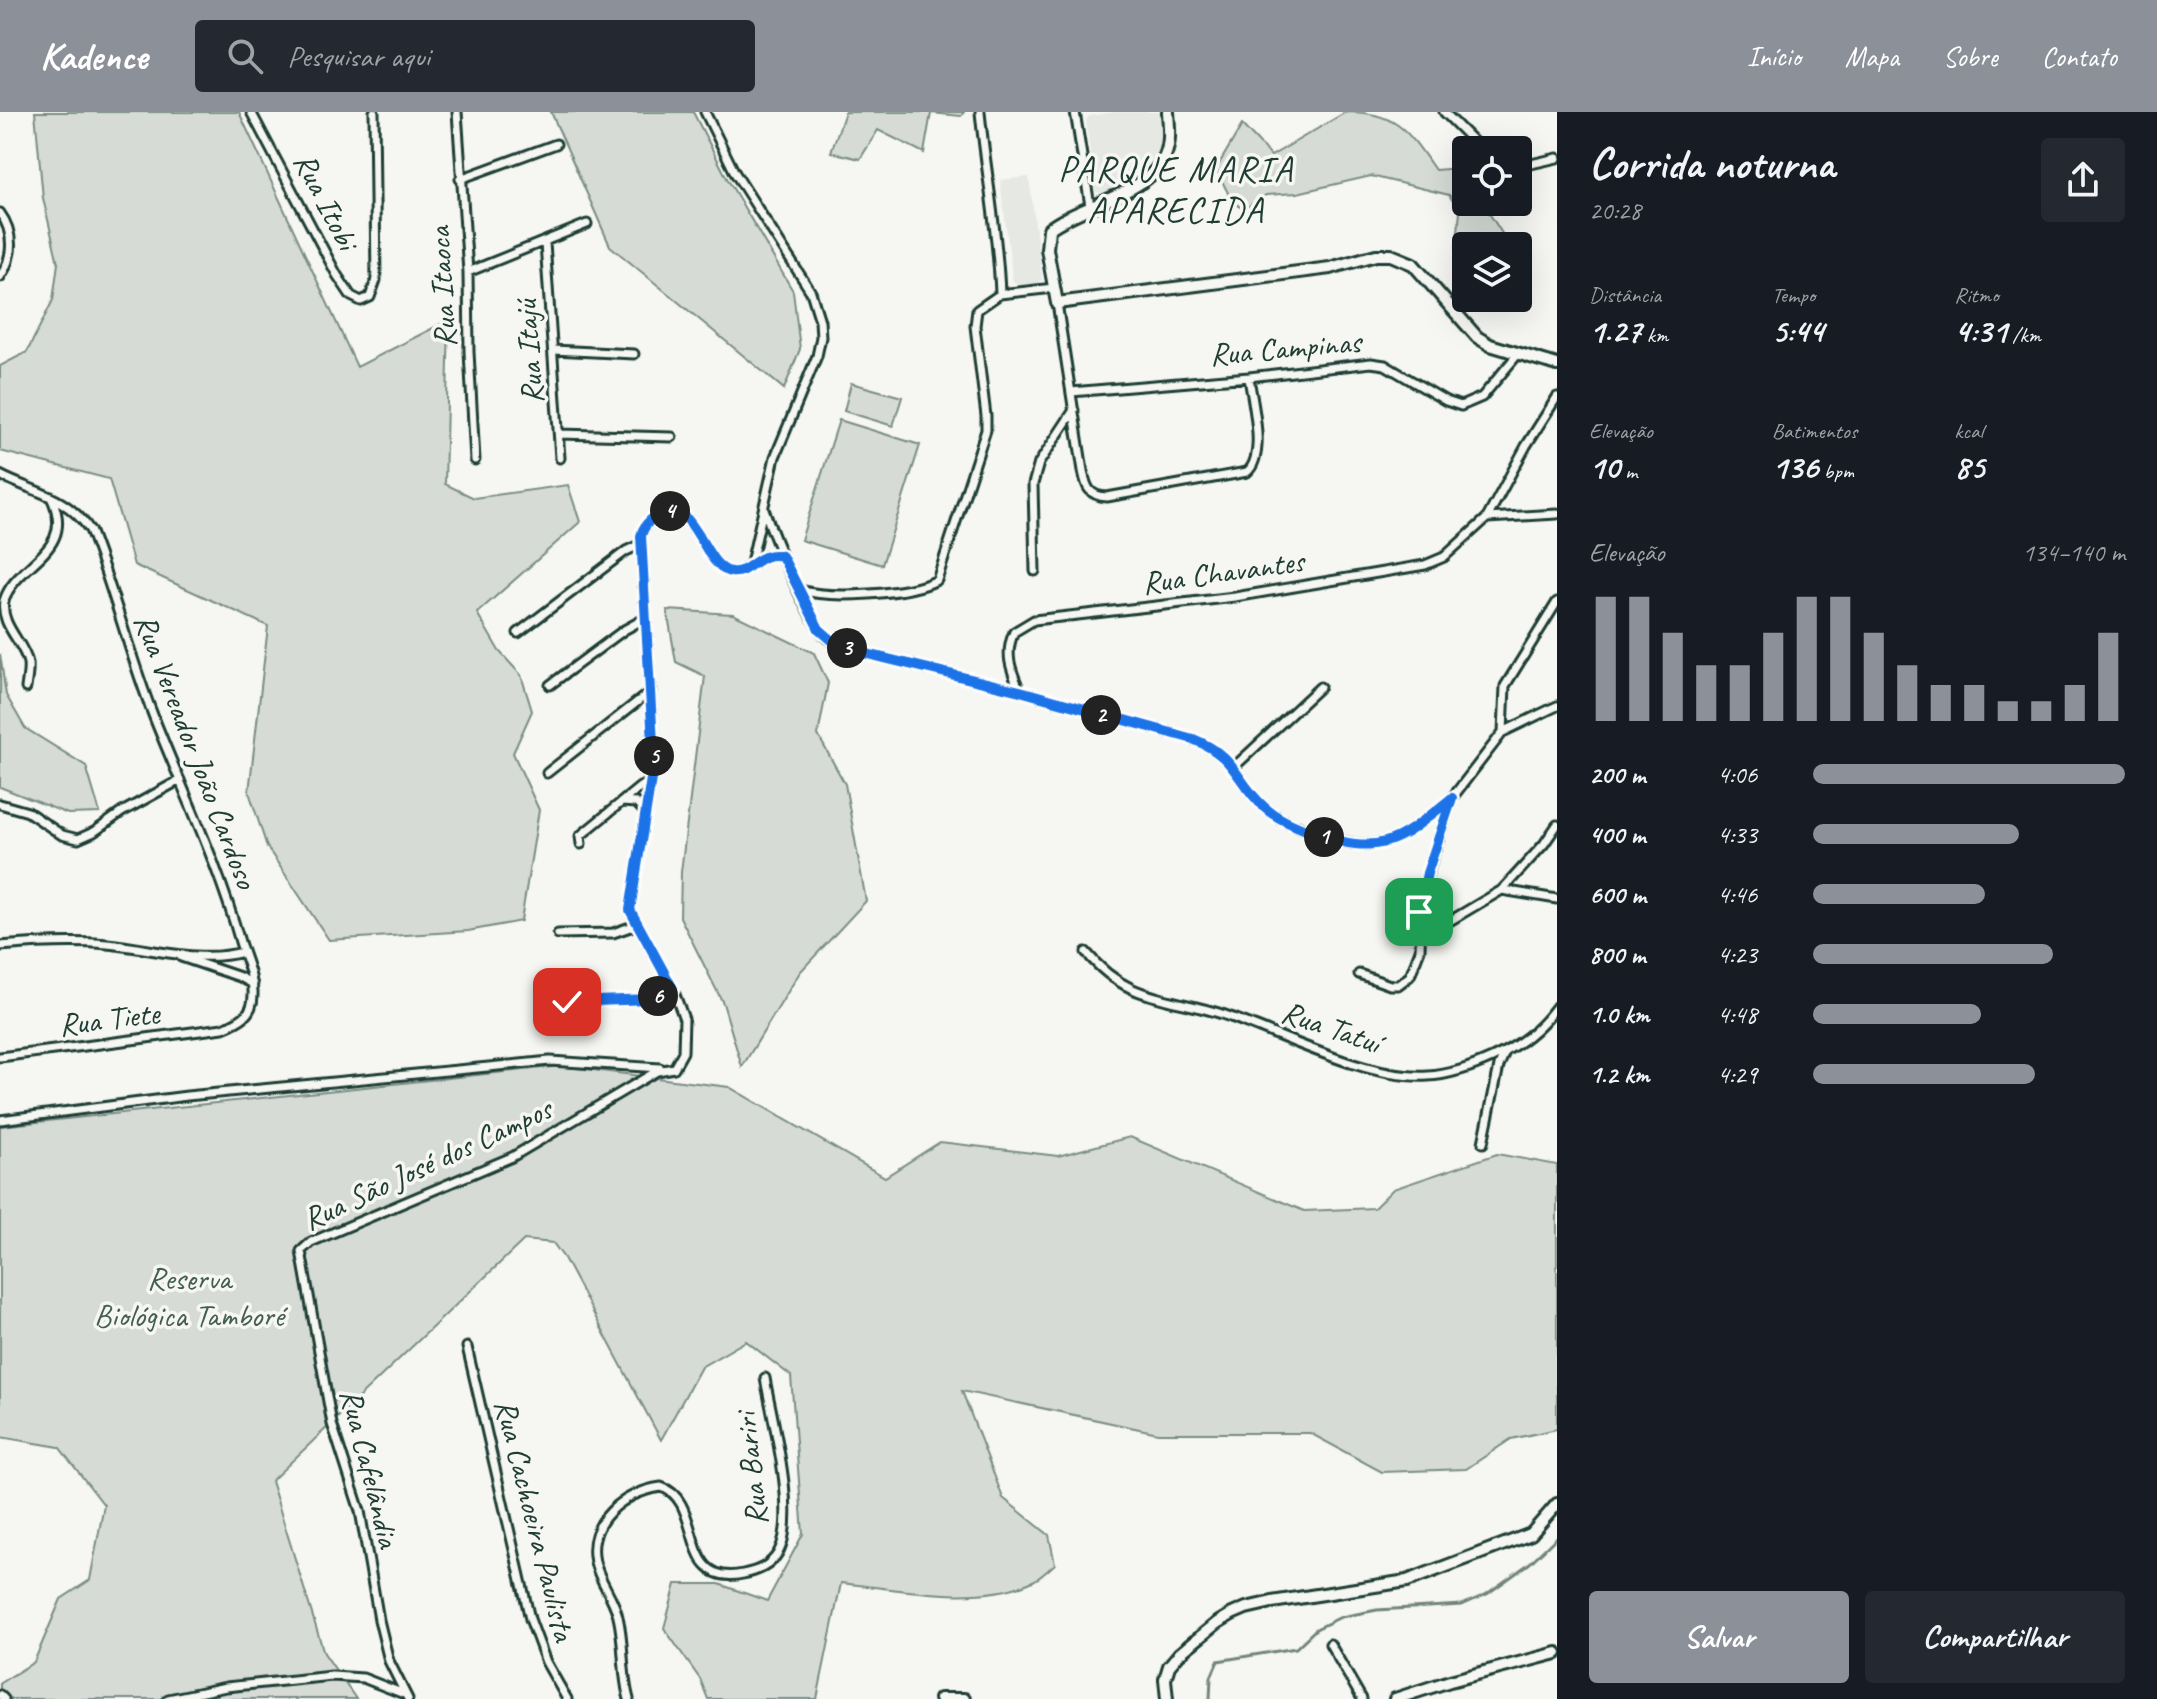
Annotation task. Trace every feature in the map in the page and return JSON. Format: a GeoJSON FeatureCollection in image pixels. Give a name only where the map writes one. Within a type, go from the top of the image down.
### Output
{"type":"FeatureCollection","features":[{"type":"Feature","properties":{"kind":"street","name":"Rua Itobi"},"geometry":{"type":"LineString","coordinates":[[251,112],[346,290],[355,299],[367,300],[374,288],[377,263],[374,112]]}},
{"type":"Feature","properties":{"kind":"street","name":"Rua Itaoca"},"geometry":{"type":"LineString","coordinates":[[457,112],[468,272],[475,460]]}},
{"type":"Feature","properties":{"kind":"street"},"geometry":{"type":"LineString","coordinates":[[705,112],[735,173],[811,292],[820,321],[817,356],[775,457],[750,565]]}},
{"type":"Feature","properties":{"kind":"street"},"geometry":{"type":"LineString","coordinates":[[980,112],[998,241],[1000,294]]}},
{"type":"Feature","properties":{"kind":"street"},"geometry":{"type":"LineString","coordinates":[[1075,112],[1090,206]]}},
{"type":"Feature","properties":{"kind":"street"},"geometry":{"type":"LineString","coordinates":[[1168,112],[1168,147],[1165,158],[1156,169],[1139,183],[1049,229],[1047,249],[1089,491],[1098,497],[1239,475],[1253,467],[1258,453],[1249,377]]}},
{"type":"Feature","properties":{"kind":"street"},"geometry":{"type":"LineString","coordinates":[[1444,112],[1468,136]]}},
{"type":"Feature","properties":{"kind":"street"},"geometry":{"type":"LineString","coordinates":[[460,179],[556,144]]}},
{"type":"Feature","properties":{"kind":"street"},"geometry":{"type":"LineString","coordinates":[[1532,164],[1557,158]]}},
{"type":"Feature","properties":{"kind":"street"},"geometry":{"type":"LineString","coordinates":[[0,213],[9,231],[11,246],[10,258],[0,277]]}},
{"type":"Feature","properties":{"kind":"street"},"geometry":{"type":"LineString","coordinates":[[468,272],[587,224]]}},
{"type":"Feature","properties":{"kind":"street","name":"Rua Itajú"},"geometry":{"type":"LineString","coordinates":[[545,243],[560,458]]}},
{"type":"Feature","properties":{"kind":"street"},"geometry":{"type":"LineString","coordinates":[[1057,303],[1330,268],[1376,255],[1401,257],[1430,280],[1477,337],[1490,345],[1557,365]]}},
{"type":"Feature","properties":{"kind":"street"},"geometry":{"type":"LineString","coordinates":[[800,590],[817,595],[850,596],[919,586],[937,580],[986,430],[975,318],[977,310],[1000,294],[1054,288]]}},
{"type":"Feature","properties":{"kind":"street"},"geometry":{"type":"LineString","coordinates":[[553,350],[634,354]]}},
{"type":"Feature","properties":{"kind":"street","name":"Rua Campinas"},"geometry":{"type":"LineString","coordinates":[[1071,392],[1379,363],[1461,406],[1482,397],[1518,354]]}},
{"type":"Feature","properties":{"kind":"street","name":"Rua Chavantes"},"geometry":{"type":"LineString","coordinates":[[1020,691],[1008,660],[1008,650],[1014,632],[1034,620],[1235,597],[1425,565],[1452,551],[1487,518],[1557,397]]}},
{"type":"Feature","properties":{"kind":"street"},"geometry":{"type":"LineString","coordinates":[[1035,571],[1033,484],[1039,463],[1074,410]]}},
{"type":"Feature","properties":{"kind":"street"},"geometry":{"type":"LineString","coordinates":[[559,434],[672,437]]}},
{"type":"Feature","properties":{"kind":"street","name":"Rua Vereador João Cardoso"},"geometry":{"type":"LineString","coordinates":[[0,475],[50,495],[72,508],[90,530],[151,712],[212,854],[253,984]]}},
{"type":"Feature","properties":{"kind":"street"},"geometry":{"type":"LineString","coordinates":[[26,688],[27,659],[3,617],[4,598],[40,559],[56,531],[58,512],[50,495]]}},
{"type":"Feature","properties":{"kind":"street"},"geometry":{"type":"LineString","coordinates":[[764,509],[782,556],[819,629],[835,643],[855,651],[1020,691],[1193,739],[1219,753],[1234,767],[1251,792],[1277,816],[1341,843],[1380,844],[1401,838],[1452,798],[1503,732],[1557,706]]}},
{"type":"Feature","properties":{"kind":"street"},"geometry":{"type":"LineString","coordinates":[[0,1120],[187,1096],[550,1061],[674,1068],[683,1052],[685,1031],[673,989],[630,910],[654,760],[641,544],[644,526],[661,513],[672,510],[687,518],[723,569],[736,572],[765,555],[782,556]]}},
{"type":"Feature","properties":{"kind":"street"},"geometry":{"type":"LineString","coordinates":[[1487,518],[1557,514]]}},
{"type":"Feature","properties":{"kind":"street"},"geometry":{"type":"LineString","coordinates":[[518,633],[621,555],[641,544]]}},
{"type":"Feature","properties":{"kind":"street"},"geometry":{"type":"LineString","coordinates":[[1503,732],[1505,686],[1557,602]]}},
{"type":"Feature","properties":{"kind":"street"},"geometry":{"type":"LineString","coordinates":[[550,685],[624,630],[646,618]]}},
{"type":"Feature","properties":{"kind":"street"},"geometry":{"type":"LineString","coordinates":[[1234,767],[1320,687]]}},
{"type":"Feature","properties":{"kind":"street"},"geometry":{"type":"LineString","coordinates":[[547,773],[651,691]]}},
{"type":"Feature","properties":{"kind":"street"},"geometry":{"type":"LineString","coordinates":[[0,804],[28,812],[62,835],[78,839],[180,780]]}},
{"type":"Feature","properties":{"kind":"street"},"geometry":{"type":"LineString","coordinates":[[581,844],[580,836],[640,787],[650,783]]}},
{"type":"Feature","properties":{"kind":"street"},"geometry":{"type":"LineString","coordinates":[[1359,974],[1390,985],[1404,982],[1417,963],[1422,892],[1452,798]]}},
{"type":"Feature","properties":{"kind":"street"},"geometry":{"type":"LineString","coordinates":[[622,802],[636,803],[645,812]]}},
{"type":"Feature","properties":{"kind":"street"},"geometry":{"type":"LineString","coordinates":[[1421,938],[1502,890],[1557,825]]}},
{"type":"Feature","properties":{"kind":"street"},"geometry":{"type":"LineString","coordinates":[[1502,890],[1557,899]]}},
{"type":"Feature","properties":{"kind":"street"},"geometry":{"type":"LineString","coordinates":[[558,934],[613,933],[636,925]]}},
{"type":"Feature","properties":{"kind":"street","name":"Rua Tiete"},"geometry":{"type":"LineString","coordinates":[[0,946],[102,944],[172,954],[224,956],[243,952]]}},
{"type":"Feature","properties":{"kind":"street","name":"Rua Tatuí"},"geometry":{"type":"LineString","coordinates":[[1086,952],[1102,971],[1149,997],[1225,1015],[1376,1070],[1414,1076],[1430,1076],[1478,1064],[1505,1052],[1541,1028],[1557,1006]]}},
{"type":"Feature","properties":{"kind":"street","name":"Rua Tiete"},"geometry":{"type":"LineString","coordinates":[[0,1057],[223,1028],[246,1016],[252,1008],[253,984],[172,954]]}},
{"type":"Feature","properties":{"kind":"street"},"geometry":{"type":"LineString","coordinates":[[567,1002],[651,999],[673,989]]}},
{"type":"Feature","properties":{"kind":"street"},"geometry":{"type":"LineString","coordinates":[[1483,1143],[1499,1066],[1505,1052]]}},
{"type":"Feature","properties":{"kind":"street","name":"Rua São José dos Campos"},"geometry":{"type":"LineString","coordinates":[[301,1251],[311,1242],[512,1157],[657,1071],[674,1068]]}},
{"type":"Feature","properties":{"kind":"street","name":"Rua Cafelândia"},"geometry":{"type":"LineString","coordinates":[[301,1251],[332,1424],[360,1511],[389,1661],[406,1696]]}},
{"type":"Feature","properties":{"kind":"street","name":"Rua Cachoeira Paulista"},"geometry":{"type":"LineString","coordinates":[[467,1347],[530,1619],[546,1662],[567,1699]]}},
{"type":"Feature","properties":{"kind":"street","name":"Rua Bariri"},"geometry":{"type":"LineString","coordinates":[[629,1699],[617,1613],[595,1564],[595,1533],[615,1506],[661,1487],[680,1500],[697,1553],[707,1567],[720,1575],[736,1576],[770,1565],[780,1550],[785,1534],[785,1509],[783,1476],[765,1378]]}},
{"type":"Feature","properties":{"kind":"street"},"geometry":{"type":"LineString","coordinates":[[1167,1699],[1165,1679],[1169,1666],[1188,1646],[1232,1614],[1272,1602],[1407,1581],[1531,1534],[1557,1504]]}},
{"type":"Feature","properties":{"kind":"street"},"geometry":{"type":"LineString","coordinates":[[1330,1644],[1362,1699]]}},
{"type":"Feature","properties":{"kind":"street"},"geometry":{"type":"LineString","coordinates":[[1395,1699],[1557,1653]]}},
{"type":"Feature","properties":{"kind":"street","name":"Rua Cafelândia"},"geometry":{"type":"LineString","coordinates":[[168,1699],[226,1687],[332,1676],[363,1678],[406,1696]]}},
{"type":"Feature","properties":{"kind":"street"},"geometry":{"type":"LineString","coordinates":[[940,1699],[964,1699]]}},
{"type":"Feature","properties":{"kind":"shaded area"},"geometry":{"type":"Polygon","coordinates":[[[1116,112],[1160,112],[1161,148],[1152,160],[1116,189],[1106,193],[1095,192],[1086,121],[1089,116],[1116,112]]]}},
{"type":"Feature","properties":{"kind":"shaded area"},"geometry":{"type":"Polygon","coordinates":[[[1029,177],[1042,280],[1037,285],[1018,285],[1013,281],[1000,180],[1029,177]]]}},
{"type":"Feature","properties":{"kind":"green space"},"geometry":{"type":"Polygon","coordinates":[[[35,112],[239,112],[357,367],[449,320],[445,484],[474,498],[568,485],[580,522],[477,613],[499,651],[521,675],[532,711],[513,753],[539,810],[521,921],[468,931],[329,940],[267,847],[249,792],[268,626],[134,565],[109,479],[0,451],[0,366],[27,352],[53,300],[58,263],[43,198],[35,112]]]}},
{"type":"Feature","properties":{"kind":"green space"},"geometry":{"type":"Polygon","coordinates":[[[551,112],[693,112],[728,180],[793,291],[800,349],[784,389],[610,246],[551,112]]]}},
{"type":"Feature","properties":{"kind":"green space"},"geometry":{"type":"Polygon","coordinates":[[[845,112],[964,112],[961,116],[931,113],[924,153],[878,130],[860,159],[831,152],[845,112]]]}},
{"type":"Feature","properties":{"kind":"green space"},"geometry":{"type":"Polygon","coordinates":[[[1346,112],[1378,116],[1400,126],[1435,170],[1452,169],[1452,200],[1449,195],[1371,176],[1297,193],[1266,195],[1244,209],[1233,203],[1216,169],[1242,125],[1271,156],[1346,112]]]}},
{"type":"Feature","properties":{"kind":"green space"},"geometry":{"type":"Polygon","coordinates":[[[1460,216],[1491,216],[1501,232],[1458,232],[1460,216]]]}},
{"type":"Feature","properties":{"kind":"green space"},"geometry":{"type":"Polygon","coordinates":[[[851,383],[902,397],[893,426],[844,411],[851,383]]]}},
{"type":"Feature","properties":{"kind":"green space"},"geometry":{"type":"Polygon","coordinates":[[[839,420],[920,445],[882,565],[801,540],[839,420]]]}},
{"type":"Feature","properties":{"kind":"green space"},"geometry":{"type":"Polygon","coordinates":[[[667,610],[733,614],[814,653],[828,683],[818,735],[845,784],[866,901],[800,972],[742,1067],[723,1003],[680,917],[681,872],[705,676],[676,662],[667,610]]]}},
{"type":"Feature","properties":{"kind":"green space"},"geometry":{"type":"Polygon","coordinates":[[[0,654],[6,695],[25,728],[86,766],[100,813],[68,814],[0,787],[0,654]]]}},
{"type":"Feature","properties":{"kind":"green space","name":"Reserva Biológica Tamboré"},"geometry":{"type":"Polygon","coordinates":[[[561,1066],[729,1087],[885,1177],[940,1142],[1058,1156],[1130,1137],[1304,1211],[1374,1208],[1393,1189],[1497,1154],[1557,1165],[1557,1429],[1511,1439],[1466,1469],[1382,1472],[1310,1433],[1158,1433],[962,1391],[1003,1498],[1049,1535],[1055,1564],[1035,1580],[990,1593],[940,1594],[841,1583],[817,1699],[708,1699],[700,1679],[664,1628],[676,1584],[719,1584],[767,1601],[803,1534],[791,1376],[746,1341],[701,1367],[661,1440],[564,1258],[553,1243],[524,1240],[271,1481],[324,1653],[356,1699],[0,1699],[0,1683],[34,1662],[61,1599],[90,1580],[104,1505],[59,1447],[0,1437],[0,1126],[561,1066]]]}},
{"type":"Feature","properties":{"kind":"waterway"},"geometry":{"type":"LineString","coordinates":[[1210,1699],[1211,1677],[1218,1661],[1296,1648],[1316,1629],[1341,1617],[1377,1610],[1462,1605],[1487,1594],[1530,1563],[1557,1537]]}},
{"type":"Feature","properties":{"kind":"district","name":"PARQUE MARIA APARECIDA"},"geometry":{"type":"Point","coordinates":[1176,190]}},
{"type":"Feature","properties":{"kind":"route"},"geometry":{"type":"LineString","coordinates":[[567,1002],[651,999],[673,989],[630,910],[654,760],[641,536],[644,526],[652,519],[672,510],[687,518],[718,565],[728,572],[746,568],[765,555],[782,556],[819,629],[835,643],[855,651],[1020,691],[1193,739],[1219,753],[1234,767],[1264,807],[1297,827],[1341,843],[1380,844],[1401,838],[1452,798],[1427,873],[1419,912]]}}]}
